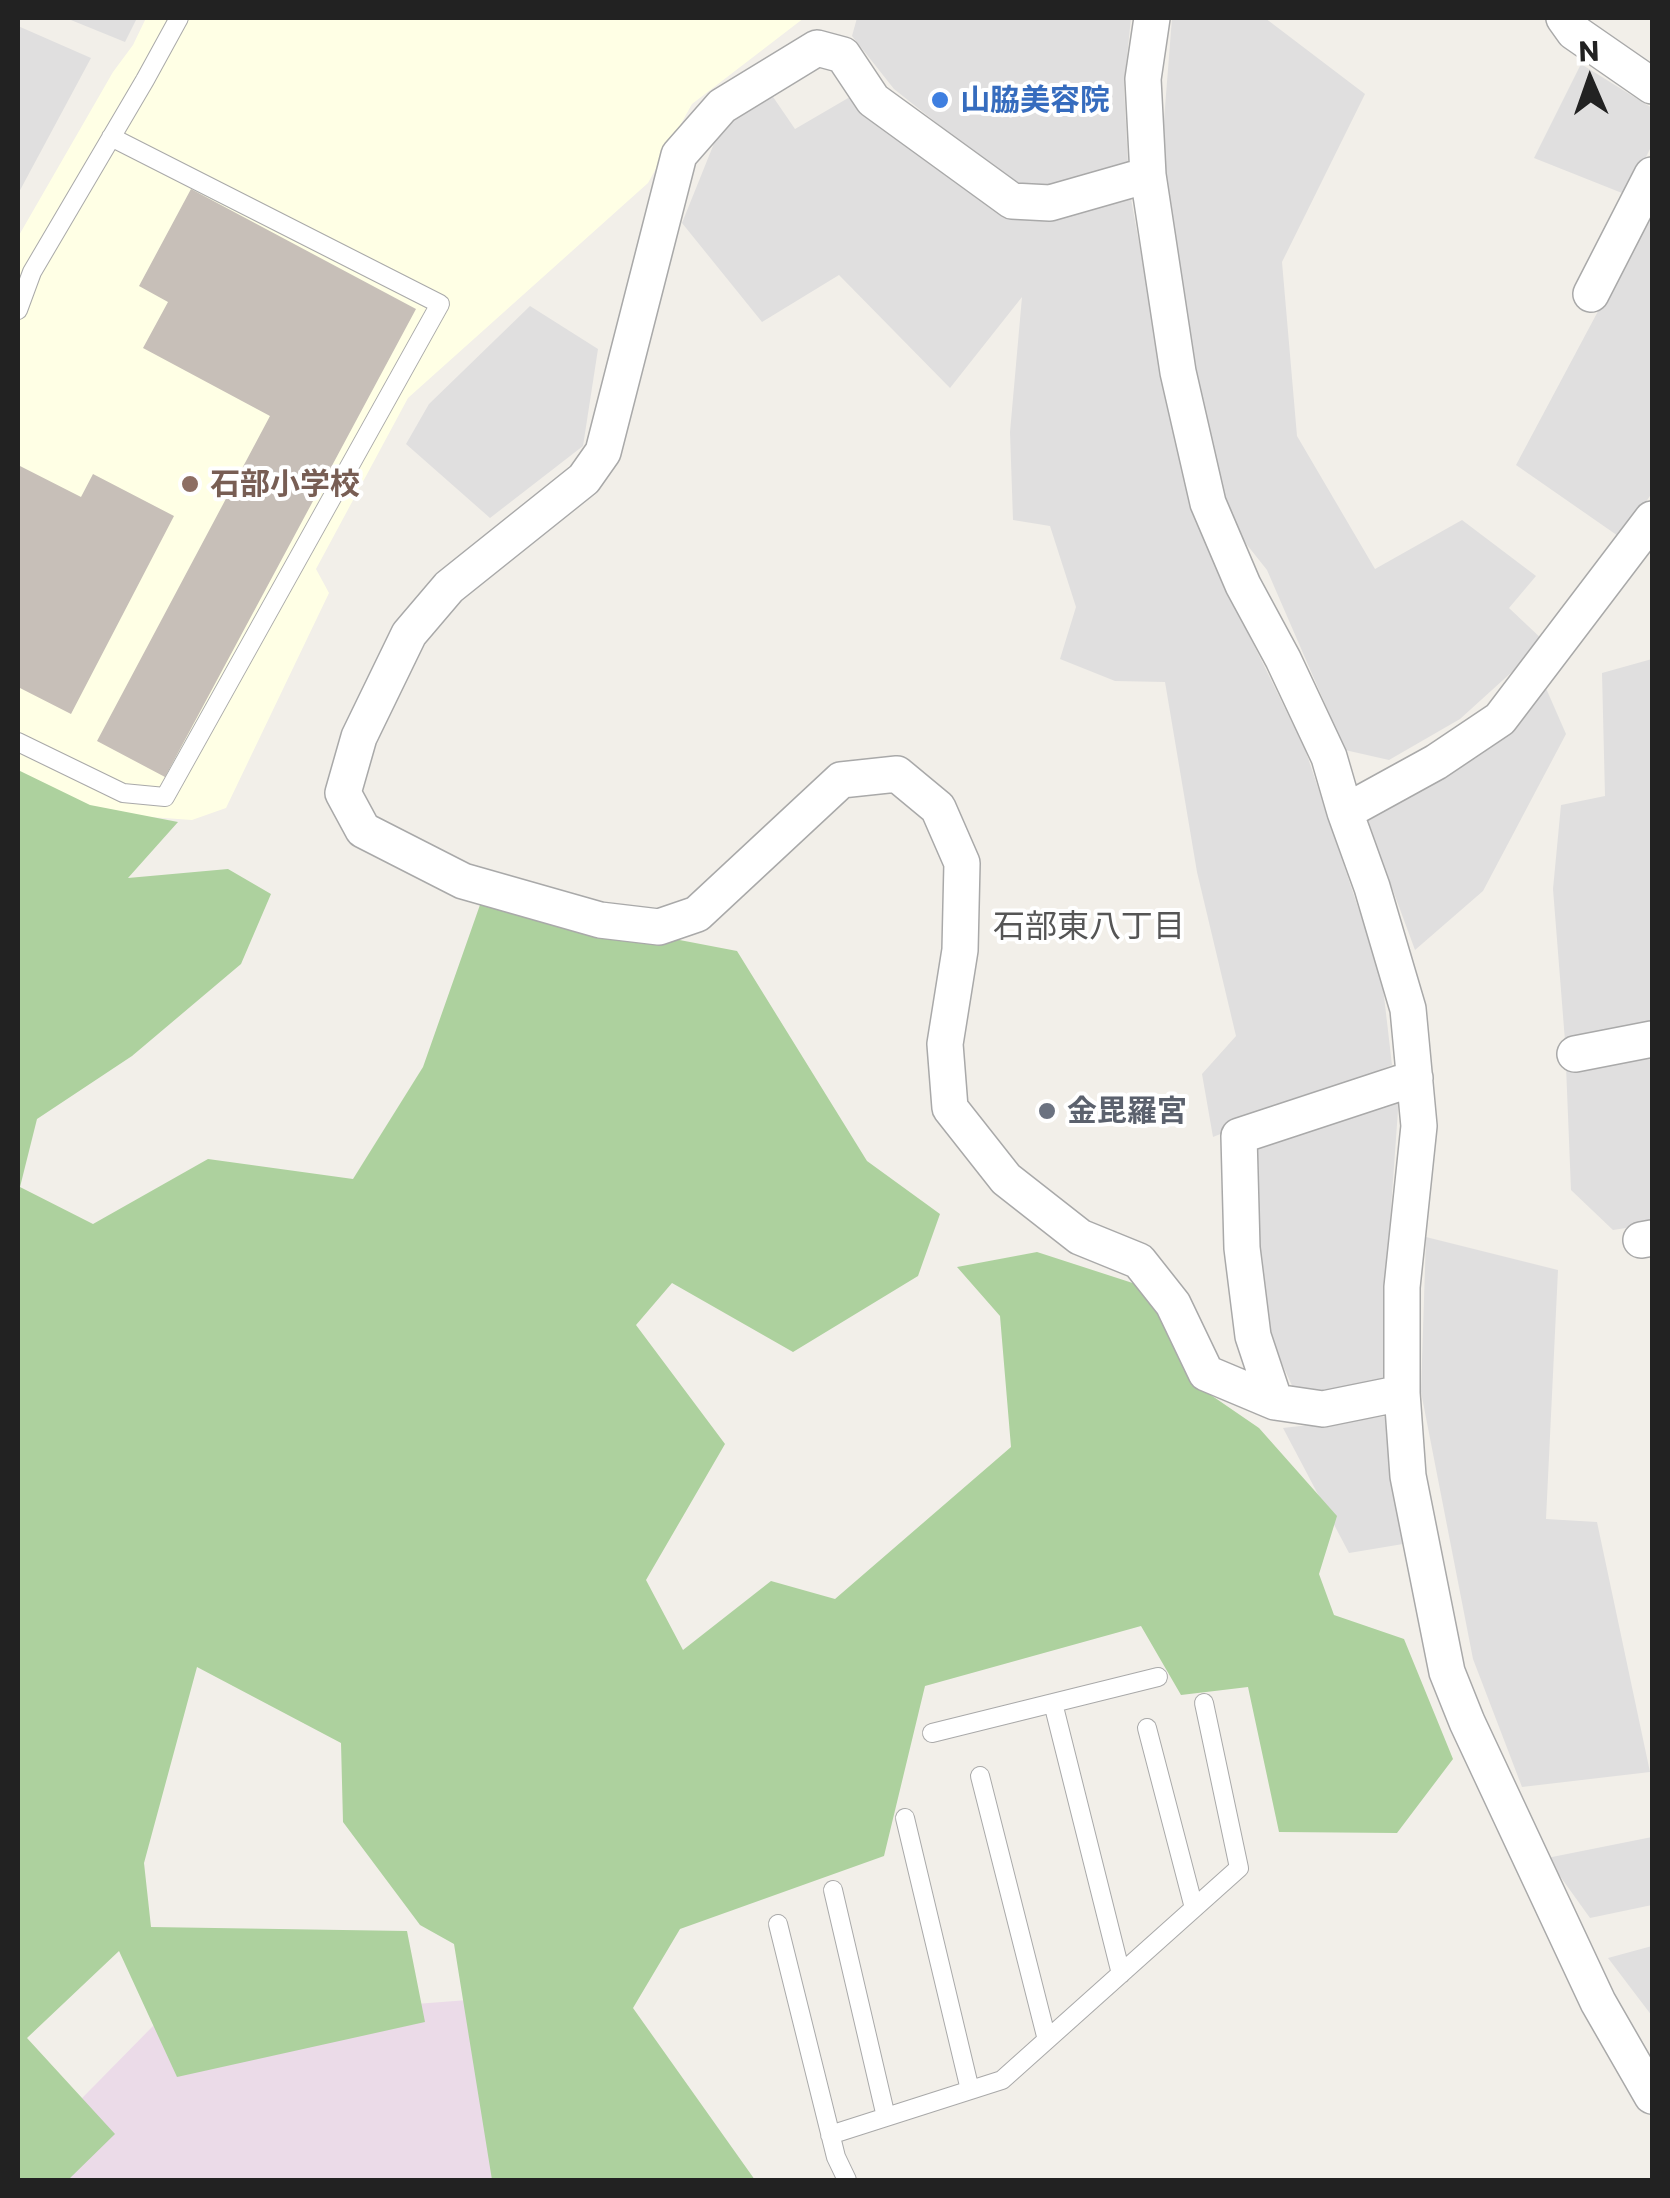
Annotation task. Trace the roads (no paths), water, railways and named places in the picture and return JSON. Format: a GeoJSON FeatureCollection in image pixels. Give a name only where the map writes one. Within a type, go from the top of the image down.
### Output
{"type":"FeatureCollection","features":[{"type":"Feature","properties":{"kind":"street"},"geometry":{"type":"LineString","coordinates":[[1152,18],[1143,79],[1148,175],[1178,372],[1208,503],[1328,757],[1408,1009],[1420,1126],[1402,1286],[1402,1393],[1408,1476],[1448,1672],[1467,1722],[1598,2002],[1652,2096]]}},
{"type":"Feature","properties":{"kind":"street"},"geometry":{"type":"LineString","coordinates":[[1564,18],[1574,32],[1652,86]]}},
{"type":"Feature","properties":{"kind":"street"},"geometry":{"type":"LineString","coordinates":[[1148,175],[1050,203],[1012,202],[874,100],[843,54],[817,48],[722,106],[679,155],[603,452],[584,478],[449,587],[409,634],[359,737],[344,793],[363,830],[463,880],[600,920],[659,926],[697,914],[842,780],[897,774],[938,808],[962,863],[960,950],[945,1044],[950,1108],[1006,1179],[1080,1237],[1139,1261],[1173,1304],[1206,1373],[1275,1402],[1323,1409],[1402,1393]]}},
{"type":"Feature","properties":{"kind":"street"},"geometry":{"type":"LineString","coordinates":[[1591,294],[1652,174]]}},
{"type":"Feature","properties":{"kind":"street"},"geometry":{"type":"LineString","coordinates":[[1345,812],[1436,762],[1500,719],[1652,519]]}},
{"type":"Feature","properties":{"kind":"street"},"geometry":{"type":"LineString","coordinates":[[1575,1054],[1652,1039]]}},
{"type":"Feature","properties":{"kind":"street"},"geometry":{"type":"LineString","coordinates":[[1275,1402],[1253,1336],[1242,1248],[1240,1136],[1414,1078]]}},
{"type":"Feature","properties":{"kind":"lane"},"geometry":{"type":"LineString","coordinates":[[18,310],[32,272],[179,18]]}},
{"type":"Feature","properties":{"kind":"lane"},"geometry":{"type":"LineString","coordinates":[[18,742],[124,793],[165,797],[440,304],[111,138]]}},
{"type":"Feature","properties":{"kind":"lane"},"geometry":{"type":"LineString","coordinates":[[932,1733],[1158,1677]]}},
{"type":"Feature","properties":{"kind":"lane"},"geometry":{"type":"LineString","coordinates":[[1053,1703],[1121,1974]]}},
{"type":"Feature","properties":{"kind":"lane"},"geometry":{"type":"LineString","coordinates":[[830,2135],[1002,2080],[1239,1868],[1204,1703]]}},
{"type":"Feature","properties":{"kind":"lane"},"geometry":{"type":"LineString","coordinates":[[1147,1728],[1194,1908]]}},
{"type":"Feature","properties":{"kind":"lane"},"geometry":{"type":"LineString","coordinates":[[980,1776],[1047,2040]]}},
{"type":"Feature","properties":{"kind":"lane"},"geometry":{"type":"LineString","coordinates":[[905,1818],[970,2090]]}},
{"type":"Feature","properties":{"kind":"lane"},"geometry":{"type":"LineString","coordinates":[[833,1890],[886,2117]]}},
{"type":"Feature","properties":{"kind":"lane"},"geometry":{"type":"LineString","coordinates":[[778,1924],[830,2135],[846,2180]]}},
{"type":"Feature","properties":{"kind":"place","name":"山脇美容院"},"geometry":{"type":"Point","coordinates":[940,100]}},
{"type":"Feature","properties":{"kind":"place","name":"石部小学校"},"geometry":{"type":"Point","coordinates":[190,484]}},
{"type":"Feature","properties":{"kind":"place","name":"金毘羅宮"},"geometry":{"type":"Point","coordinates":[1047,1111]}},
{"type":"Feature","properties":{"kind":"district","name":"石部東八丁目"},"geometry":{"type":"Point","coordinates":[1089,926]}}]}
